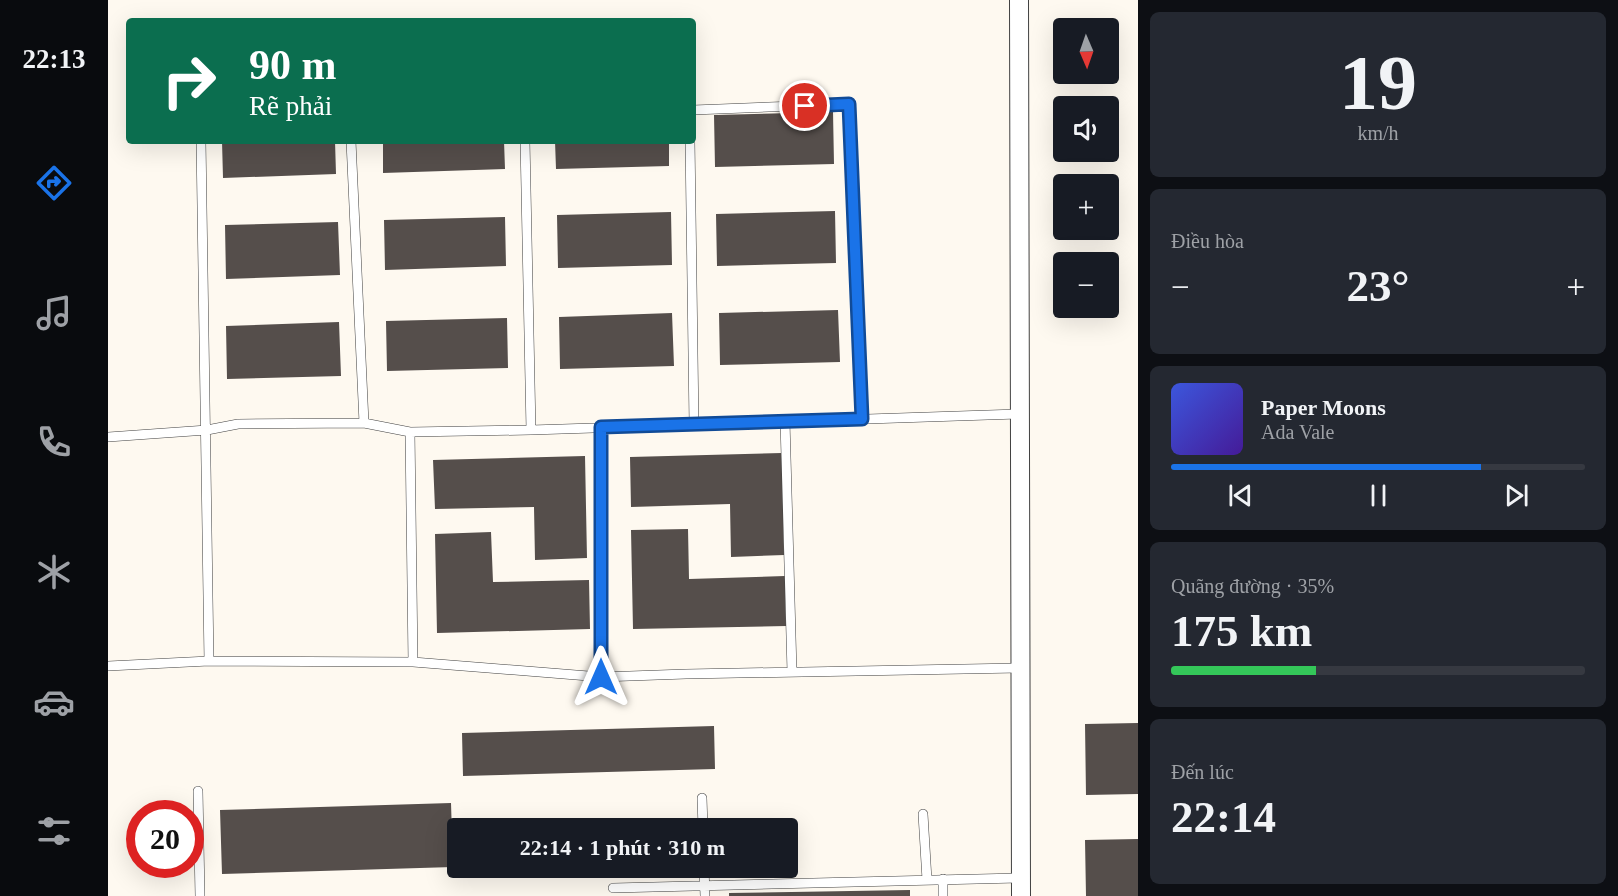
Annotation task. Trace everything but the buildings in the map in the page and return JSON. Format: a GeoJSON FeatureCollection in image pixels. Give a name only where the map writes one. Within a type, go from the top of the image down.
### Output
{"type":"FeatureCollection","features":[{"type":"Feature","properties":{"kind":"street"},"geometry":{"type":"LineString","coordinates":[[1018,0],[1021,896]]}},
{"type":"Feature","properties":{"kind":"lane"},"geometry":{"type":"LineString","coordinates":[[696,110],[849,104],[862,419]]}},
{"type":"Feature","properties":{"kind":"lane"},"geometry":{"type":"LineString","coordinates":[[201,144],[209,661]]}},
{"type":"Feature","properties":{"kind":"lane"},"geometry":{"type":"LineString","coordinates":[[351,144],[364,423]]}},
{"type":"Feature","properties":{"kind":"lane"},"geometry":{"type":"LineString","coordinates":[[525,144],[531,430]]}},
{"type":"Feature","properties":{"kind":"lane"},"geometry":{"type":"LineString","coordinates":[[690,144],[694,424]]}},
{"type":"Feature","properties":{"kind":"lane"},"geometry":{"type":"LineString","coordinates":[[108,437],[207,430],[238,424],[364,423],[410,432],[1020,414]]}},
{"type":"Feature","properties":{"kind":"lane"},"geometry":{"type":"LineString","coordinates":[[785,421],[792,672]]}},
{"type":"Feature","properties":{"kind":"lane"},"geometry":{"type":"LineString","coordinates":[[601,427],[601,677]]}},
{"type":"Feature","properties":{"kind":"lane"},"geometry":{"type":"LineString","coordinates":[[410,432],[413,662]]}},
{"type":"Feature","properties":{"kind":"lane"},"geometry":{"type":"LineString","coordinates":[[108,666],[209,661],[413,662],[601,677],[1019,668]]}},
{"type":"Feature","properties":{"kind":"lane"},"geometry":{"type":"LineString","coordinates":[[198,791],[200,896]]}},
{"type":"Feature","properties":{"kind":"lane"},"geometry":{"type":"LineString","coordinates":[[702,798],[703,818]]}},
{"type":"Feature","properties":{"kind":"lane"},"geometry":{"type":"LineString","coordinates":[[923,814],[927,880]]}},
{"type":"Feature","properties":{"kind":"lane"},"geometry":{"type":"LineString","coordinates":[[705,878],[705,896]]}},
{"type":"Feature","properties":{"kind":"lane"},"geometry":{"type":"LineString","coordinates":[[613,888],[1020,878]]}},
{"type":"Feature","properties":{"kind":"lane"},"geometry":{"type":"LineString","coordinates":[[943,879],[943,896]]}},
{"type":"Feature","properties":{"kind":"route"},"geometry":{"type":"LineString","coordinates":[[601,677],[601,427],[862,419],[849,104],[805,106]]}}]}
